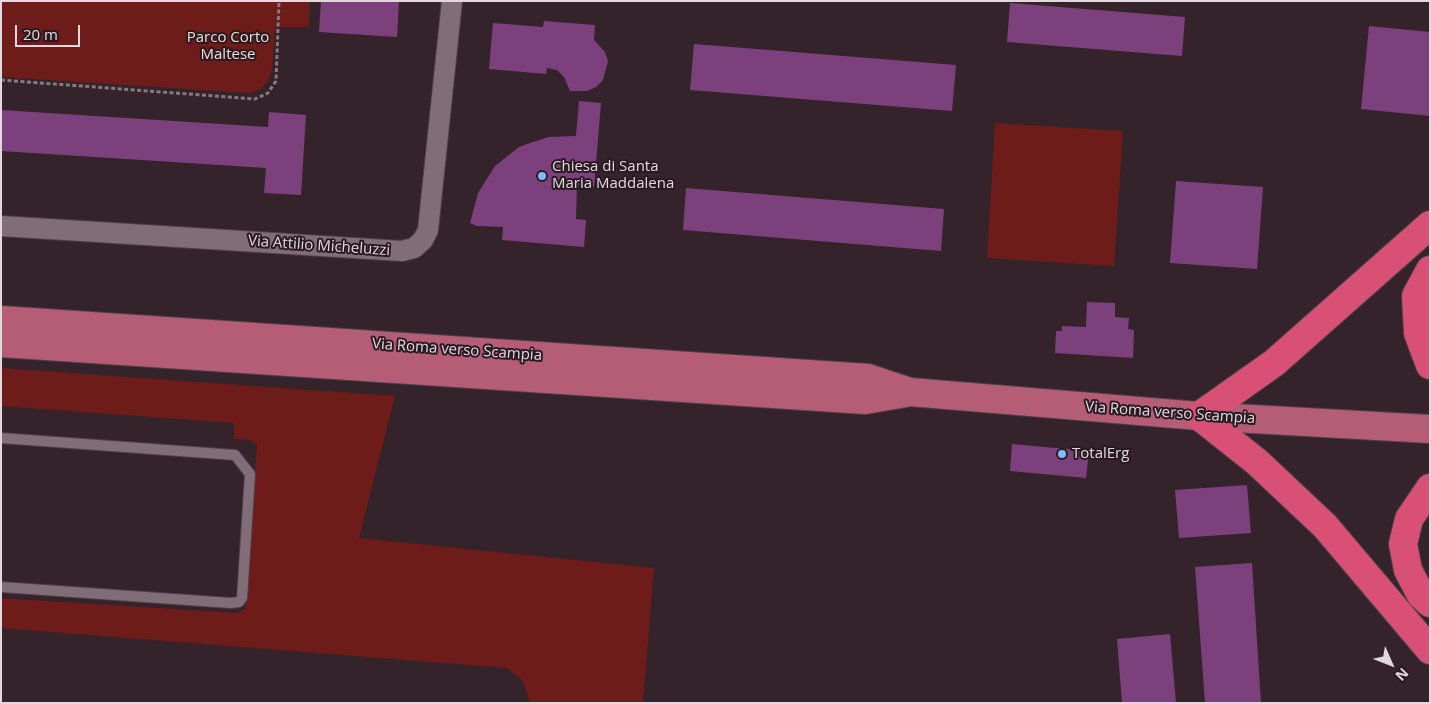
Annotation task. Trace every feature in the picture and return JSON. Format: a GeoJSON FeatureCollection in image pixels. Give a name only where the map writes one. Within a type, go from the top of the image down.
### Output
{"type":"FeatureCollection","features":[{"type":"Feature","properties":{"kind":"highway"},"geometry":{"type":"LineString","coordinates":[[1430,224],[1274,363],[1199,416],[1257,462],[1325,526],[1430,650]]}},
{"type":"Feature","properties":{"kind":"highway"},"geometry":{"type":"LineString","coordinates":[[1430,270],[1416,296],[1418,333],[1430,365]]}},
{"type":"Feature","properties":{"kind":"highway"},"geometry":{"type":"LineString","coordinates":[[1430,488],[1409,519],[1403,544],[1408,570],[1421,595],[1430,603]]}},
{"type":"Feature","properties":{"kind":"main road","name":"Via Roma verso Scampia"},"geometry":{"type":"LineString","coordinates":[[1,320],[868,378],[910,392],[1199,416],[1430,429]]}},
{"type":"Feature","properties":{"kind":"main road","name":"Via Roma verso Scampia"},"geometry":{"type":"LineString","coordinates":[[1,342],[865,400],[910,392]]}},
{"type":"Feature","properties":{"kind":"street","name":"Via Attilio Micheluzzi"},"geometry":{"type":"LineString","coordinates":[[1,226],[402,251],[414,248],[423,240],[428,230],[452,1]]}},
{"type":"Feature","properties":{"kind":"lane"},"geometry":{"type":"LineString","coordinates":[[1,438],[235,455],[250,474],[242,598],[239,602],[1,588]]}},
{"type":"Feature","properties":{"kind":"path"},"geometry":{"type":"LineString","coordinates":[[1,80],[255,99],[268,93],[276,81],[279,1]]}},
{"type":"Feature","properties":{"kind":"green space","name":"Parco Corto Maltese"},"geometry":{"type":"Polygon","coordinates":[[[1,1],[310,1],[309,27],[275,27],[272,70],[268,81],[261,89],[250,93],[1,77],[1,1]]]}},
{"type":"Feature","properties":{"kind":"green space"},"geometry":{"type":"Polygon","coordinates":[[[995,123],[1123,131],[1114,266],[987,258],[995,123]]]}},
{"type":"Feature","properties":{"kind":"green space"},"geometry":{"type":"Polygon","coordinates":[[[1,368],[395,396],[359,538],[654,568],[643,703],[530,703],[522,680],[507,668],[1,628],[1,598],[237,613],[245,609],[257,445],[249,440],[234,439],[234,423],[1,406],[1,368]]]}},
{"type":"Feature","properties":{"kind":"building"},"geometry":{"type":"Polygon","coordinates":[[[321,1],[399,1],[397,37],[319,32],[321,1]]]}},
{"type":"Feature","properties":{"kind":"building"},"geometry":{"type":"Polygon","coordinates":[[[1010,3],[1185,17],[1182,56],[1007,42],[1010,3]]]}},
{"type":"Feature","properties":{"kind":"building"},"geometry":{"type":"Polygon","coordinates":[[[544,21],[595,25],[594,40],[605,52],[608,61],[603,80],[596,87],[587,91],[570,91],[564,77],[557,70],[547,68],[546,74],[489,69],[493,23],[543,27],[544,21]]]}},
{"type":"Feature","properties":{"kind":"building"},"geometry":{"type":"Polygon","coordinates":[[[1369,26],[1430,32],[1430,116],[1361,109],[1369,26]]]}},
{"type":"Feature","properties":{"kind":"building"},"geometry":{"type":"Polygon","coordinates":[[[694,44],[956,65],[952,111],[690,90],[694,44]]]}},
{"type":"Feature","properties":{"kind":"building","name":"Chiesa di Santa Maria Maddalena"},"geometry":{"type":"Polygon","coordinates":[[[579,101],[601,103],[594,187],[577,186],[576,219],[586,220],[584,247],[502,240],[503,227],[477,226],[470,223],[478,193],[495,166],[519,147],[527,144],[549,137],[576,136],[579,101]]]}},
{"type":"Feature","properties":{"kind":"building"},"geometry":{"type":"Polygon","coordinates":[[[1,110],[268,127],[269,112],[306,115],[301,195],[264,193],[266,168],[1,151],[1,110]]]}},
{"type":"Feature","properties":{"kind":"building"},"geometry":{"type":"Polygon","coordinates":[[[1176,181],[1263,187],[1257,269],[1170,263],[1176,181]]]}},
{"type":"Feature","properties":{"kind":"building"},"geometry":{"type":"Polygon","coordinates":[[[686,188],[944,209],[941,251],[683,230],[686,188]]]}},
{"type":"Feature","properties":{"kind":"building"},"geometry":{"type":"Polygon","coordinates":[[[1087,302],[1115,303],[1115,317],[1129,318],[1128,329],[1134,330],[1133,358],[1055,353],[1056,331],[1062,331],[1062,326],[1086,327],[1087,302]]]}},
{"type":"Feature","properties":{"kind":"building"},"geometry":{"type":"Polygon","coordinates":[[[1012,444],[1089,451],[1086,478],[1010,471],[1012,444]]]}},
{"type":"Feature","properties":{"kind":"building"},"geometry":{"type":"Polygon","coordinates":[[[1247,485],[1251,533],[1179,538],[1175,490],[1247,485]]]}},
{"type":"Feature","properties":{"kind":"building"},"geometry":{"type":"Polygon","coordinates":[[[1252,563],[1261,703],[1205,703],[1195,567],[1252,563]]]}},
{"type":"Feature","properties":{"kind":"building"},"geometry":{"type":"Polygon","coordinates":[[[1170,634],[1176,703],[1122,703],[1117,639],[1170,634]]]}},
{"type":"Feature","properties":{"kind":"place","name":"Chiesa di Santa Maria Maddalena"},"geometry":{"type":"Point","coordinates":[542,176]}},
{"type":"Feature","properties":{"kind":"place","name":"TotalErg"},"geometry":{"type":"Point","coordinates":[1062,454]}}]}
